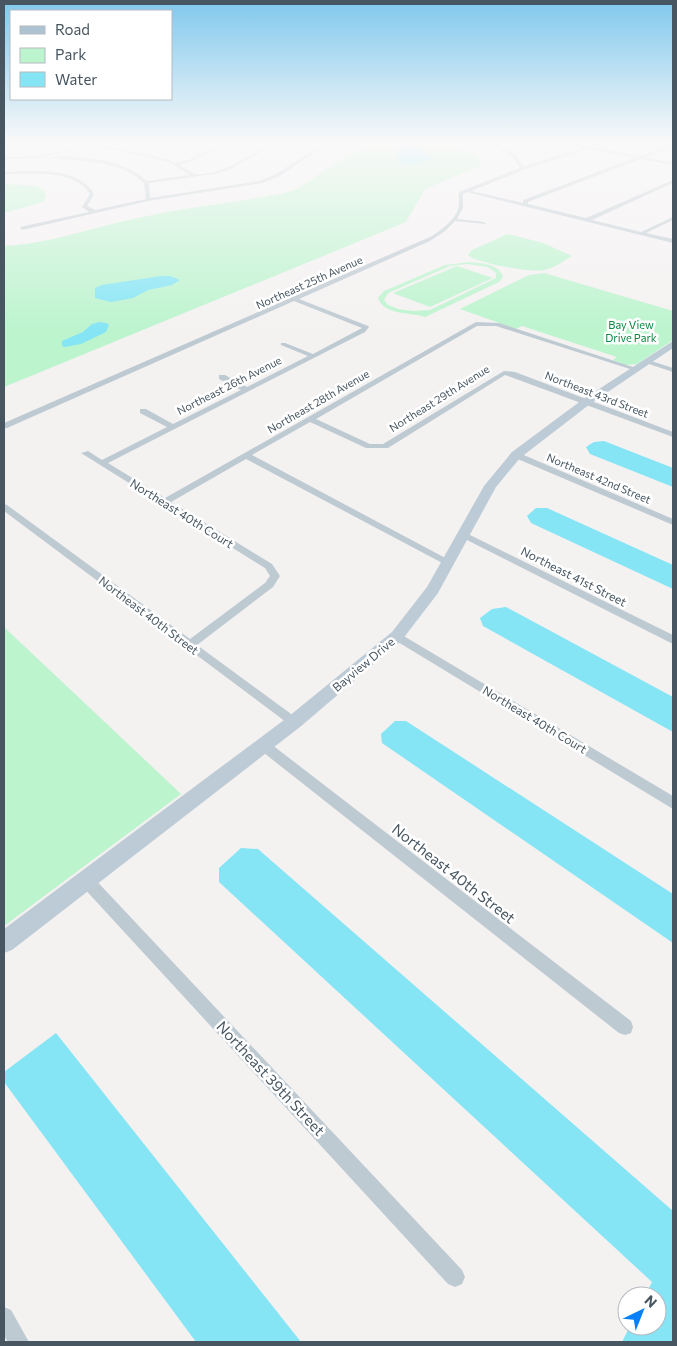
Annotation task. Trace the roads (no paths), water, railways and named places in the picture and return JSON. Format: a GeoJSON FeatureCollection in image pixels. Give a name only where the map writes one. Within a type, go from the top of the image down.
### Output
{"type":"FeatureCollection","features":[{"type":"Feature","properties":{"kind":"street"},"geometry":{"type":"LineString","coordinates":[[85,206],[94,212]]}},
{"type":"Feature","properties":{"kind":"street"},"geometry":{"type":"LineString","coordinates":[[22,228],[122,206]]}},
{"type":"Feature","properties":{"kind":"street"},"geometry":{"type":"LineString","coordinates":[[461,206],[455,220],[484,223]]}},
{"type":"Feature","properties":{"kind":"street"},"geometry":{"type":"LineString","coordinates":[[529,206],[673,241]]}},
{"type":"Feature","properties":{"kind":"street"},"geometry":{"type":"LineString","coordinates":[[587,220],[618,206]]}},
{"type":"Feature","properties":{"kind":"street"},"geometry":{"type":"LineString","coordinates":[[642,233],[673,218]]}},
{"type":"Feature","properties":{"kind":"street","name":"Northeast 25th Avenue"},"geometry":{"type":"LineString","coordinates":[[4,426],[428,240],[439,234],[455,220]]}},
{"type":"Feature","properties":{"kind":"street","name":"Northeast 26th Avenue"},"geometry":{"type":"LineString","coordinates":[[102,463],[364,332],[366,327],[294,299]]}},
{"type":"Feature","properties":{"kind":"street","name":"Northeast 28th Avenue"},"geometry":{"type":"LineString","coordinates":[[164,502],[476,324],[497,324],[635,369]]}},
{"type":"Feature","properties":{"kind":"street"},"geometry":{"type":"LineString","coordinates":[[283,344],[313,356]]}},
{"type":"Feature","properties":{"kind":"street","name":"Bayview Drive"},"geometry":{"type":"LineString","coordinates":[[4,942],[294,722],[398,636],[433,590],[490,486],[516,455],[586,402],[673,344]]}},
{"type":"Feature","properties":{"kind":"street"},"geometry":{"type":"LineString","coordinates":[[648,362],[673,370]]}},
{"type":"Feature","properties":{"kind":"street","name":"Northeast 29th Avenue"},"geometry":{"type":"LineString","coordinates":[[310,419],[369,446],[380,447],[389,444],[500,374],[512,374]]}},
{"type":"Feature","properties":{"kind":"street","name":"Northeast 43rd Street"},"geometry":{"type":"LineString","coordinates":[[512,374],[673,435]]}},
{"type":"Feature","properties":{"kind":"street"},"geometry":{"type":"LineString","coordinates":[[222,377],[246,390]]}},
{"type":"Feature","properties":{"kind":"street"},"geometry":{"type":"LineString","coordinates":[[143,411],[172,427]]}},
{"type":"Feature","properties":{"kind":"street","name":"Northeast 40th Court"},"geometry":{"type":"LineString","coordinates":[[85,453],[269,566],[275,576],[269,586],[189,645]]}},
{"type":"Feature","properties":{"kind":"street","name":"Northeast 42nd Street"},"geometry":{"type":"LineString","coordinates":[[516,455],[673,522]]}},
{"type":"Feature","properties":{"kind":"street"},"geometry":{"type":"LineString","coordinates":[[247,456],[448,563]]}},
{"type":"Feature","properties":{"kind":"street","name":"Northeast 40th Street"},"geometry":{"type":"LineString","coordinates":[[4,507],[294,722]]}},
{"type":"Feature","properties":{"kind":"street","name":"Northeast 41st Street"},"geometry":{"type":"LineString","coordinates":[[464,535],[673,640]]}},
{"type":"Feature","properties":{"kind":"street","name":"Northeast 40th Court"},"geometry":{"type":"LineString","coordinates":[[398,636],[673,803]]}},
{"type":"Feature","properties":{"kind":"street","name":"Northeast 40th Street"},"geometry":{"type":"LineString","coordinates":[[263,745],[625,1027]]}},
{"type":"Feature","properties":{"kind":"street","name":"Northeast 39th Street"},"geometry":{"type":"LineString","coordinates":[[86,880],[455,1276]]}},
{"type":"Feature","properties":{"kind":"street"},"geometry":{"type":"LineString","coordinates":[[4,1317],[19,1342]]}},
{"type":"Feature","properties":{"kind":"water"},"geometry":{"type":"Polygon","coordinates":[[[170,276],[180,280],[172,285],[148,290],[133,298],[111,302],[95,298],[95,288],[102,285],[170,276]]]}},
{"type":"Feature","properties":{"kind":"water"},"geometry":{"type":"Polygon","coordinates":[[[99,322],[109,325],[106,332],[81,344],[62,346],[62,341],[83,332],[92,324],[99,322]]]}},
{"type":"Feature","properties":{"kind":"water"},"geometry":{"type":"Polygon","coordinates":[[[604,441],[673,468],[673,487],[590,454],[586,447],[594,442],[604,441]]]}},
{"type":"Feature","properties":{"kind":"water"},"geometry":{"type":"Polygon","coordinates":[[[536,508],[547,508],[673,565],[673,589],[531,523],[527,516],[536,508]]]}},
{"type":"Feature","properties":{"kind":"water"},"geometry":{"type":"Polygon","coordinates":[[[506,607],[673,697],[673,732],[483,626],[480,618],[492,609],[506,607]]]}},
{"type":"Feature","properties":{"kind":"water"},"geometry":{"type":"Polygon","coordinates":[[[395,721],[406,721],[673,894],[673,943],[382,743],[381,734],[395,721]]]}},
{"type":"Feature","properties":{"kind":"water"},"geometry":{"type":"Polygon","coordinates":[[[241,848],[258,849],[673,1211],[673,1342],[622,1342],[625,1336],[667,1336],[667,1286],[650,1286],[652,1282],[219,882],[219,868],[241,848]]]}},
{"type":"Feature","properties":{"kind":"water"},"geometry":{"type":"Polygon","coordinates":[[[56,1033],[301,1342],[196,1342],[4,1082],[4,1072],[56,1033]]]}},
{"type":"Feature","properties":{"kind":"park label","name":"Bay View Drive Park"},"geometry":{"type":"Point","coordinates":[631,330]}}]}
